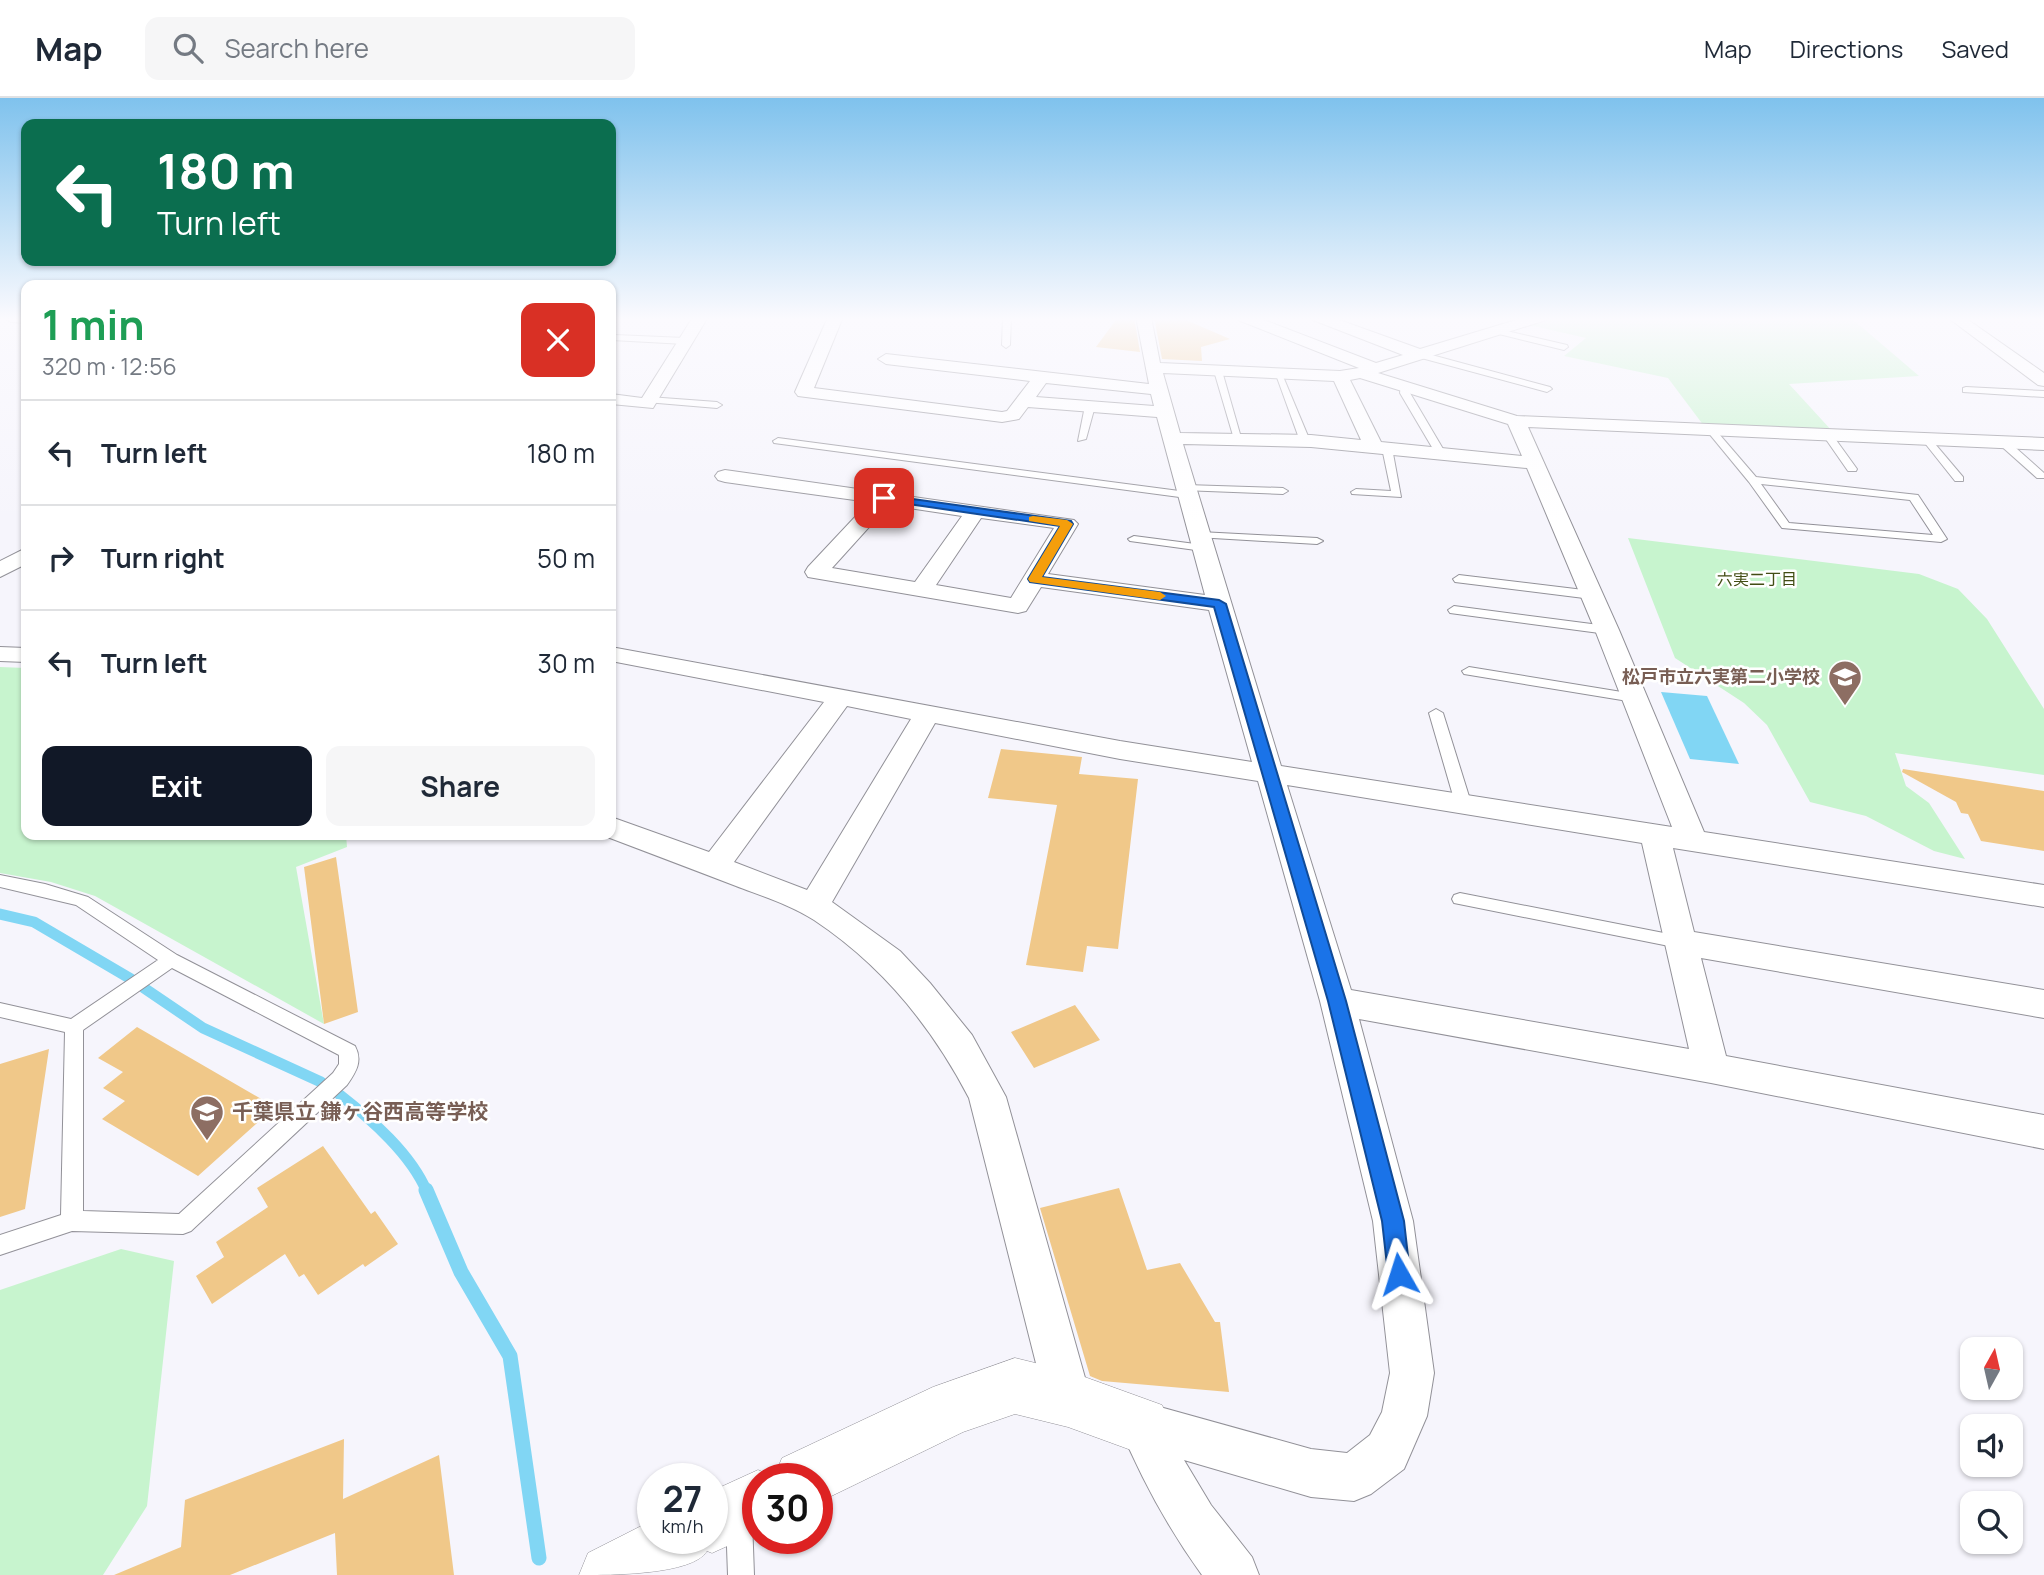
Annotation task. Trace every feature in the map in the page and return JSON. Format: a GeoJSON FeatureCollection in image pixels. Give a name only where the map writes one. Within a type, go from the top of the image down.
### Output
{"type":"FeatureCollection","features":[{"type":"Feature","properties":{"kind":"street"},"geometry":{"type":"LineString","coordinates":[[616,400],[647,404],[658,386]]}},
{"type":"Feature","properties":{"kind":"street"},"geometry":{"type":"LineString","coordinates":[[807,386],[804,392],[1002,417],[1013,415],[1035,386]]}},
{"type":"Feature","properties":{"kind":"street"},"geometry":{"type":"LineString","coordinates":[[899,403],[915,386]]}},
{"type":"Feature","properties":{"kind":"street"},"geometry":{"type":"LineString","coordinates":[[1085,386],[1162,402],[1239,439],[1305,441],[1536,463]]}},
{"type":"Feature","properties":{"kind":"street"},"geometry":{"type":"LineString","coordinates":[[833,1465],[953,1407],[1014,1386],[1068,1399],[1142,1426],[1311,1472],[1354,1477],[1387,1452],[1404,1416],[1412,1373],[1393,1221],[1337,1001],[1219,604],[1158,386]]}},
{"type":"Feature","properties":{"kind":"street"},"geometry":{"type":"LineString","coordinates":[[1024,401],[1090,406],[1162,402],[1191,386]]}},
{"type":"Feature","properties":{"kind":"street"},"geometry":{"type":"LineString","coordinates":[[1346,386],[1381,448]]}},
{"type":"Feature","properties":{"kind":"street"},"geometry":{"type":"LineString","coordinates":[[1404,386],[1516,421],[2044,444]]}},
{"type":"Feature","properties":{"kind":"street"},"geometry":{"type":"LineString","coordinates":[[1516,421],[1607,630],[1693,842]]}},
{"type":"Feature","properties":{"kind":"street"},"geometry":{"type":"LineString","coordinates":[[725,476],[884,498],[1067,524],[1018,606],[816,572],[884,498]]}},
{"type":"Feature","properties":{"kind":"street"},"geometry":{"type":"LineString","coordinates":[[921,590],[976,511]]}},
{"type":"Feature","properties":{"kind":"street"},"geometry":{"type":"LineString","coordinates":[[0,542],[21,546]]}},
{"type":"Feature","properties":{"kind":"street"},"geometry":{"type":"LineString","coordinates":[[0,570],[21,558]]}},
{"type":"Feature","properties":{"kind":"street"},"geometry":{"type":"LineString","coordinates":[[1034,579],[1219,604]]}},
{"type":"Feature","properties":{"kind":"street"},"geometry":{"type":"LineString","coordinates":[[0,654],[21,655]]}},
{"type":"Feature","properties":{"kind":"street"},"geometry":{"type":"LineString","coordinates":[[616,655],[1269,775],[2044,896]]}},
{"type":"Feature","properties":{"kind":"street"},"geometry":{"type":"LineString","coordinates":[[715,866],[839,698]]}},
{"type":"Feature","properties":{"kind":"street"},"geometry":{"type":"LineString","coordinates":[[814,906],[927,714]]}},
{"type":"Feature","properties":{"kind":"street"},"geometry":{"type":"LineString","coordinates":[[616,829],[814,906],[888,960],[918,992],[959,1045],[987,1097],[1068,1399]]}},
{"type":"Feature","properties":{"kind":"street"},"geometry":{"type":"LineString","coordinates":[[1655,836],[1711,1068]]}},
{"type":"Feature","properties":{"kind":"street"},"geometry":{"type":"LineString","coordinates":[[1679,942],[2044,1004]]}},
{"type":"Feature","properties":{"kind":"street"},"geometry":{"type":"LineString","coordinates":[[1337,1001],[1711,1068],[2044,1132]]}},
{"type":"Feature","properties":{"kind":"street"},"geometry":{"type":"LineString","coordinates":[[1142,1426],[1165,1477],[1216,1555],[1234,1575]]}},
{"type":"Feature","properties":{"kind":"street"},"geometry":{"type":"LineString","coordinates":[[610,1575],[651,1554]]}},
{"type":"Feature","properties":{"kind":"lane"},"geometry":{"type":"LineString","coordinates":[[1223,386],[1239,439]]}},
{"type":"Feature","properties":{"kind":"lane"},"geometry":{"type":"LineString","coordinates":[[1283,386],[1305,441]]}},
{"type":"Feature","properties":{"kind":"lane"},"geometry":{"type":"LineString","coordinates":[[1404,386],[1405,393],[1441,454]]}},
{"type":"Feature","properties":{"kind":"lane"},"geometry":{"type":"LineString","coordinates":[[1536,386],[1547,389]]}},
{"type":"Feature","properties":{"kind":"lane"},"geometry":{"type":"LineString","coordinates":[[1966,390],[2044,394]]}},
{"type":"Feature","properties":{"kind":"lane"},"geometry":{"type":"LineString","coordinates":[[649,400],[718,405]]}},
{"type":"Feature","properties":{"kind":"lane"},"geometry":{"type":"LineString","coordinates":[[1081,439],[1090,406]]}},
{"type":"Feature","properties":{"kind":"lane"},"geometry":{"type":"LineString","coordinates":[[1710,429],[1753,480],[1786,526],[1941,539],[1914,497],[1753,480]]}},
{"type":"Feature","properties":{"kind":"lane"},"geometry":{"type":"LineString","coordinates":[[1828,435],[1852,469]]}},
{"type":"Feature","properties":{"kind":"lane"},"geometry":{"type":"LineString","coordinates":[[1927,440],[1959,479]]}},
{"type":"Feature","properties":{"kind":"lane"},"geometry":{"type":"LineString","coordinates":[[778,442],[1187,491],[1283,491]]}},
{"type":"Feature","properties":{"kind":"lane"},"geometry":{"type":"LineString","coordinates":[[2004,443],[2040,476]]}},
{"type":"Feature","properties":{"kind":"lane"},"geometry":{"type":"LineString","coordinates":[[1356,492],[1397,495],[1381,448]]}},
{"type":"Feature","properties":{"kind":"lane"},"geometry":{"type":"LineString","coordinates":[[1133,539],[1202,542],[1317,541]]}},
{"type":"Feature","properties":{"kind":"lane"},"geometry":{"type":"LineString","coordinates":[[1459,579],[1592,595]]}},
{"type":"Feature","properties":{"kind":"lane"},"geometry":{"type":"LineString","coordinates":[[1454,610],[1607,630]]}},
{"type":"Feature","properties":{"kind":"lane"},"geometry":{"type":"LineString","coordinates":[[1469,671],[1634,698]]}},
{"type":"Feature","properties":{"kind":"lane"},"geometry":{"type":"LineString","coordinates":[[1436,713],[1464,806]]}},
{"type":"Feature","properties":{"kind":"lane"},"geometry":{"type":"LineString","coordinates":[[0,881],[82,901],[171,960],[348,1051],[349,1066],[340,1079],[183,1224],[72,1221],[0,1245]]}},
{"type":"Feature","properties":{"kind":"lane"},"geometry":{"type":"LineString","coordinates":[[1460,899],[1679,942]]}},
{"type":"Feature","properties":{"kind":"lane"},"geometry":{"type":"LineString","coordinates":[[0,1010],[74,1027],[171,960]]}},
{"type":"Feature","properties":{"kind":"lane"},"geometry":{"type":"LineString","coordinates":[[72,1221],[74,1027]]}},
{"type":"Feature","properties":{"kind":"lane"},"geometry":{"type":"LineString","coordinates":[[736,1511],[741,1575]]}},
{"type":"Feature","properties":{"kind":"green space"},"geometry":{"type":"Polygon","coordinates":[[[1674,386],[1791,386],[1833,432],[1704,426],[1674,386]]]}},
{"type":"Feature","properties":{"kind":"green space"},"geometry":{"type":"Polygon","coordinates":[[[1628,538],[1919,574],[1958,589],[1987,619],[2044,709],[2044,775],[1895,753],[1906,786],[1929,803],[1965,859],[1934,851],[1866,816],[1810,802],[1767,725],[1744,703],[1675,658],[1628,538]]]}},
{"type":"Feature","properties":{"kind":"green space"},"geometry":{"type":"Polygon","coordinates":[[[0,667],[21,668],[21,840],[346,840],[347,847],[296,867],[324,1024],[95,896],[51,882],[0,873],[0,667]]]}},
{"type":"Feature","properties":{"kind":"green space"},"geometry":{"type":"Polygon","coordinates":[[[121,1249],[174,1261],[147,1506],[103,1575],[0,1575],[0,1290],[121,1249]]]}},
{"type":"Feature","properties":{"kind":"water"},"geometry":{"type":"Polygon","coordinates":[[[1661,692],[1707,696],[1739,764],[1690,759],[1661,692]]]}},
{"type":"Feature","properties":{"kind":"building"},"geometry":{"type":"Polygon","coordinates":[[[1001,749],[1082,757],[1079,774],[1138,779],[1118,949],[1087,946],[1083,972],[1026,965],[1057,805],[988,798],[1001,749]]]}},
{"type":"Feature","properties":{"kind":"building"},"geometry":{"type":"Polygon","coordinates":[[[1903,769],[2044,791],[2044,851],[1981,841],[1968,814],[1961,813],[1956,802],[1902,772],[1903,769]]]}},
{"type":"Feature","properties":{"kind":"building"},"geometry":{"type":"Polygon","coordinates":[[[336,857],[358,1012],[324,1024],[304,867],[336,857]]]}},
{"type":"Feature","properties":{"kind":"building"},"geometry":{"type":"Polygon","coordinates":[[[1075,1005],[1100,1040],[1034,1068],[1011,1032],[1075,1005]]]}},
{"type":"Feature","properties":{"kind":"building"},"geometry":{"type":"Polygon","coordinates":[[[137,1027],[275,1107],[198,1176],[102,1119],[125,1101],[103,1088],[123,1072],[98,1058],[137,1027]]]}},
{"type":"Feature","properties":{"kind":"building"},"geometry":{"type":"Polygon","coordinates":[[[49,1049],[25,1209],[0,1217],[0,1064],[49,1049]]]}},
{"type":"Feature","properties":{"kind":"building"},"geometry":{"type":"Polygon","coordinates":[[[323,1146],[371,1214],[375,1211],[398,1244],[318,1295],[304,1274],[299,1277],[285,1254],[212,1304],[196,1276],[224,1257],[216,1242],[268,1207],[257,1188],[323,1146]]]}},
{"type":"Feature","properties":{"kind":"building"},"geometry":{"type":"Polygon","coordinates":[[[1119,1188],[1147,1270],[1180,1263],[1215,1322],[1220,1322],[1229,1392],[1102,1381],[1090,1376],[1040,1208],[1119,1188]]]}},
{"type":"Feature","properties":{"kind":"building"},"geometry":{"type":"Polygon","coordinates":[[[344,1439],[343,1499],[439,1455],[454,1575],[337,1575],[335,1533],[230,1575],[114,1575],[181,1547],[185,1500],[344,1439]]]}},
{"type":"Feature","properties":{"kind":"waterway"},"geometry":{"type":"LineString","coordinates":[[0,914],[34,922],[131,979]]}},
{"type":"Feature","properties":{"kind":"waterway"},"geometry":{"type":"LineString","coordinates":[[144,988],[203,1028],[321,1082]]}},
{"type":"Feature","properties":{"kind":"waterway"},"geometry":{"type":"LineString","coordinates":[[340,1095],[401,1151],[426,1190]]}},
{"type":"Feature","properties":{"kind":"waterway"},"geometry":{"type":"LineString","coordinates":[[426,1190],[461,1272],[510,1356],[539,1558]]}},
{"type":"Feature","properties":{"kind":"slow traffic"},"geometry":{"type":"LineString","coordinates":[[1033,519],[1067,524],[1034,579],[1160,596]]}},
{"type":"Feature","properties":{"kind":"place","name":"松戸市立六実第二小学校"},"geometry":{"type":"Point","coordinates":[1845,707]}},
{"type":"Feature","properties":{"kind":"place","name":"千葉県立 鎌ヶ谷西高等学校"},"geometry":{"type":"Point","coordinates":[207,1142]}},
{"type":"Feature","properties":{"kind":"district","name":"六実二丁目"},"geometry":{"type":"Point","coordinates":[1757,579]}},
{"type":"Feature","properties":{"kind":"route"},"geometry":{"type":"LineString","coordinates":[[884,498],[1067,524],[1034,579],[1219,604],[1337,1001],[1393,1221],[1399,1274]]}}]}
